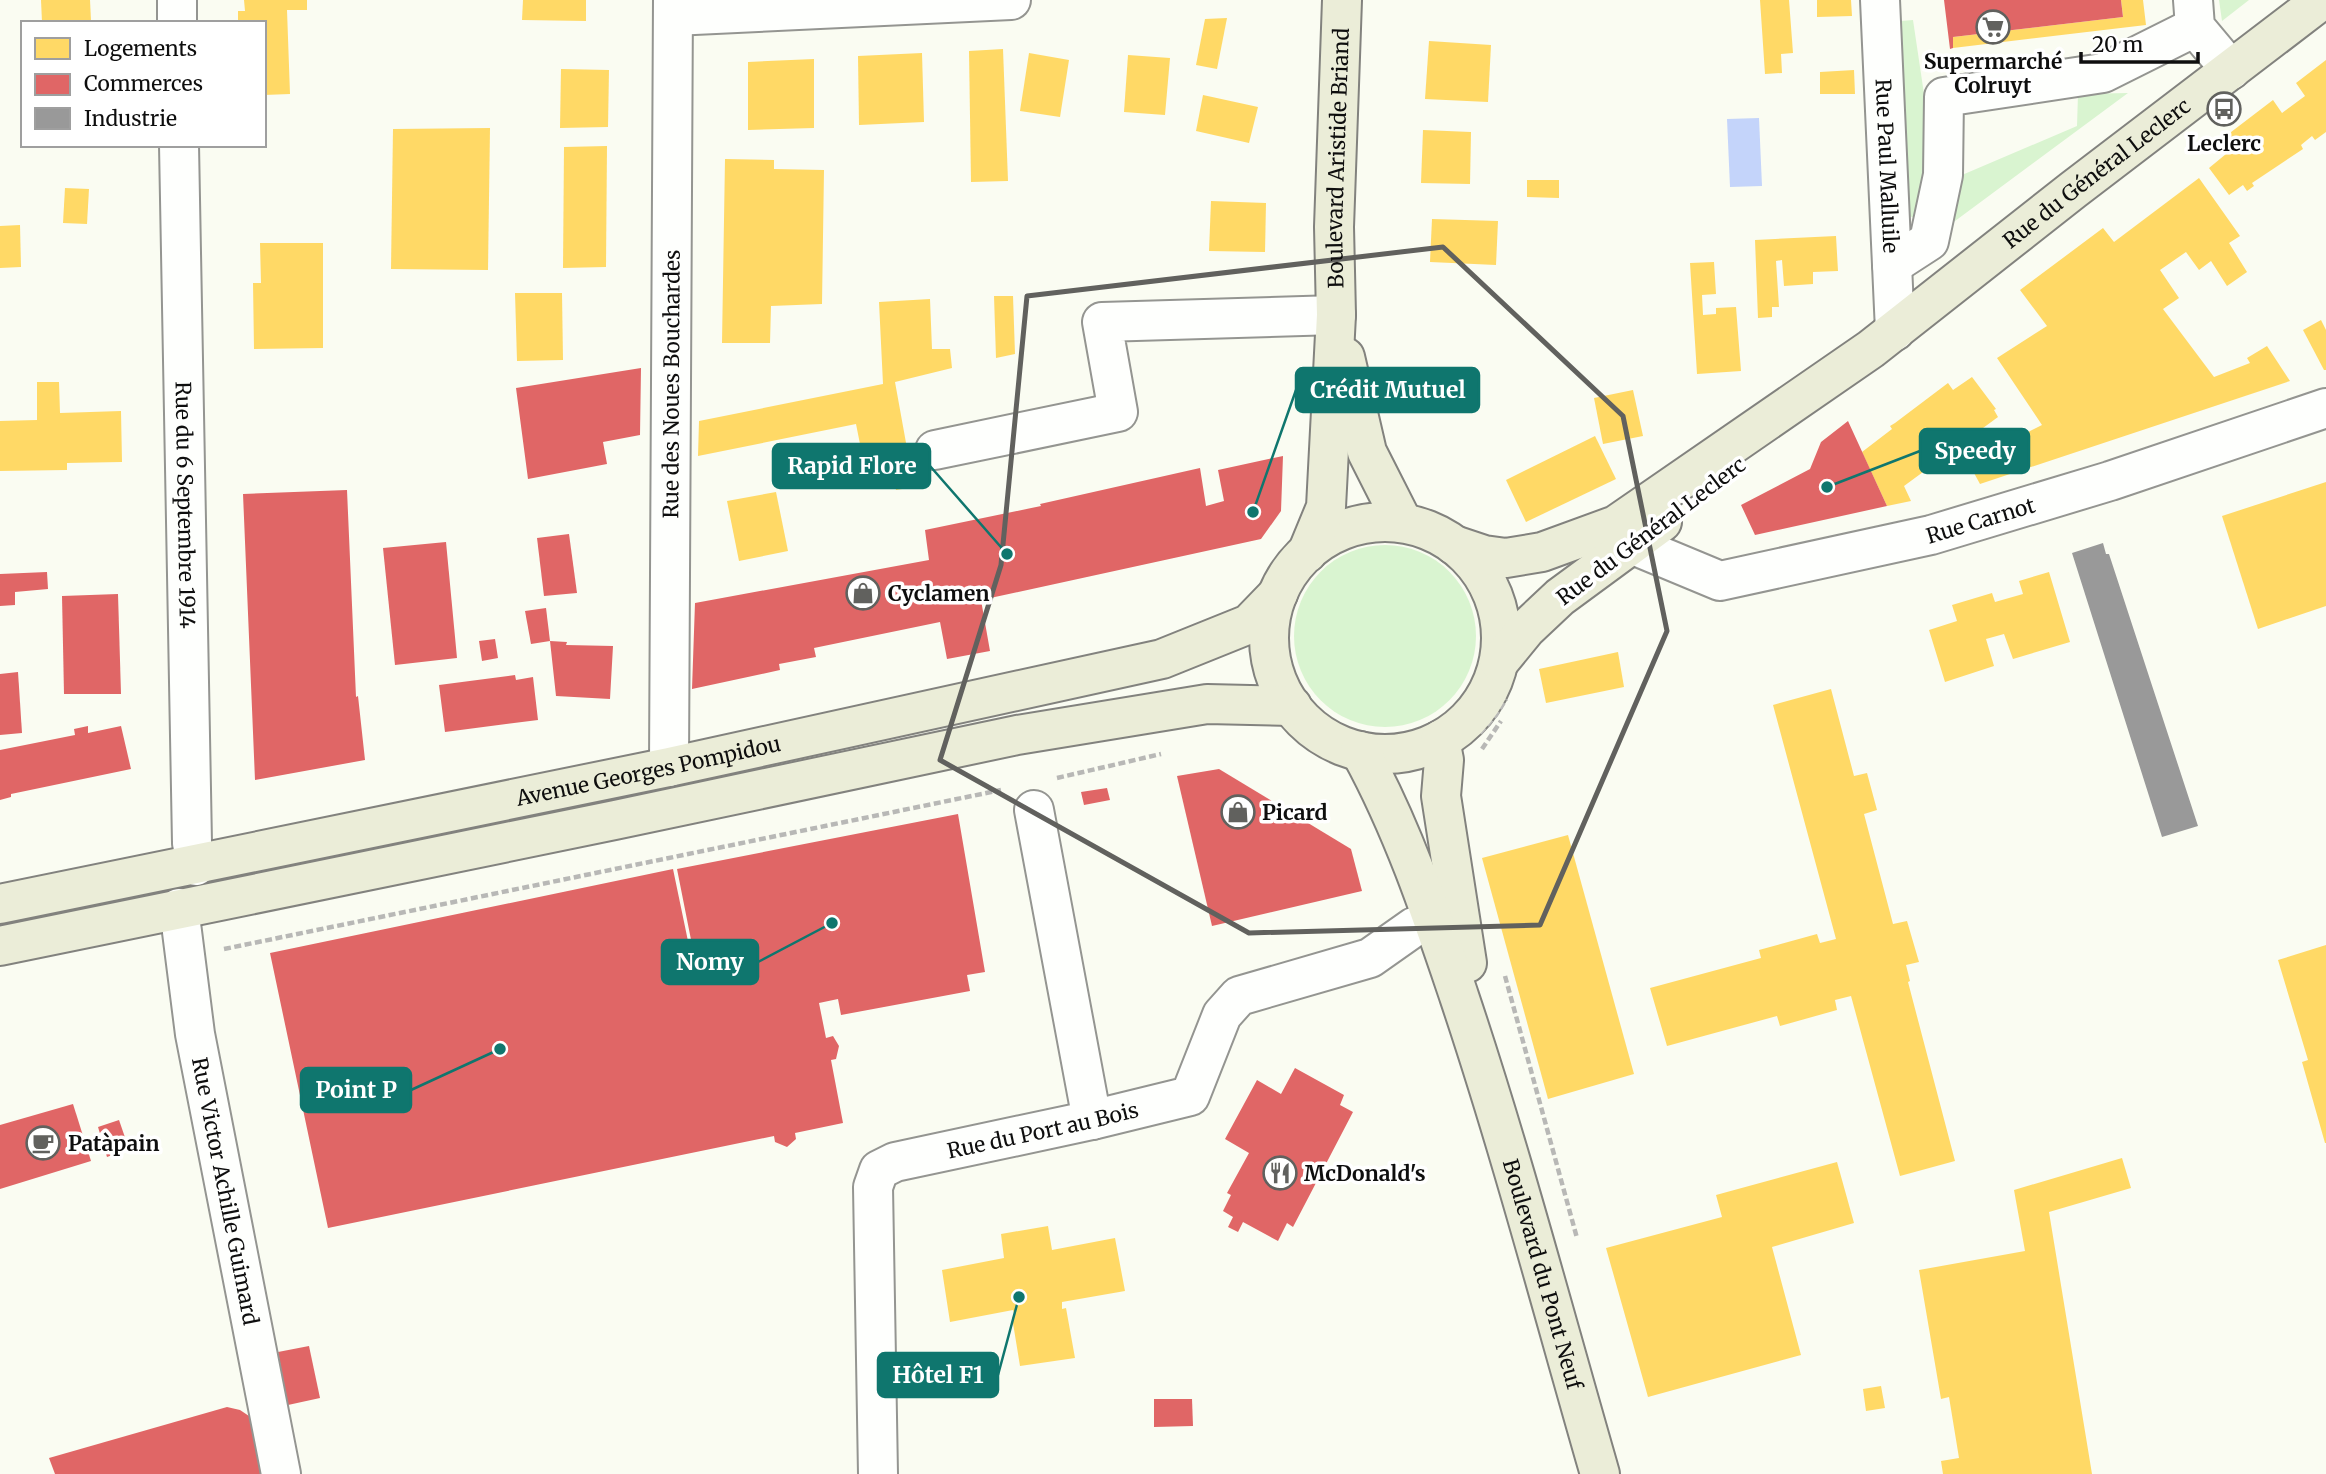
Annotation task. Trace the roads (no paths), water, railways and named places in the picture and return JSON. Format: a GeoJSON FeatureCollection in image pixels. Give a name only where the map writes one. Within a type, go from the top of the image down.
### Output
{"type":"FeatureCollection","features":[{"type":"Feature","properties":{"kind":"main road","name":"Boulevard Aristide Briand"},"geometry":{"type":"LineString","coordinates":[[1336,315],[1334,227],[1342,0]]}},
{"type":"Feature","properties":{"kind":"main road","name":"Rue du Général Leclerc"},"geometry":{"type":"LineString","coordinates":[[1505,677],[1526,629],[1560,597],[1735,470],[1883,340],[2073,190],[2322,0]]}},
{"type":"Feature","properties":{"kind":"main road"},"geometry":{"type":"LineString","coordinates":[[1336,315],[1367,452],[1403,523]]}},
{"type":"Feature","properties":{"kind":"main road"},"geometry":{"type":"LineString","coordinates":[[1307,553],[1326,507],[1336,315]]}},
{"type":"Feature","properties":{"kind":"main road","name":"Rue du Général Leclerc"},"geometry":{"type":"LineString","coordinates":[[1454,545],[1484,555],[1506,558],[1542,552],[1616,525],[1883,340]]}},
{"type":"Feature","properties":{"kind":"main road"},"geometry":{"type":"LineString","coordinates":[[1453,746],[1381,754],[1360,751],[1322,735],[1292,706],[1276,676],[1270,627],[1278,594],[1286,579],[1307,553],[1323,540],[1361,524],[1382,522],[1403,523],[1439,534],[1477,567],[1492,594],[1499,614],[1505,677],[1458,728],[1441,796],[1485,1072]]}},
{"type":"Feature","properties":{"kind":"main road","name":"Avenue Georges Pompidou"},"geometry":{"type":"LineString","coordinates":[[0,904],[669,768],[1163,659],[1248,624],[1278,594]]}},
{"type":"Feature","properties":{"kind":"main road","name":"Avenue Georges Pompidou"},"geometry":{"type":"LineString","coordinates":[[0,946],[1017,735],[1207,704],[1292,706]]}},
{"type":"Feature","properties":{"kind":"main road"},"geometry":{"type":"LineString","coordinates":[[1360,751],[1390,807],[1434,921],[1485,1072]]}},
{"type":"Feature","properties":{"kind":"main road","name":"Boulevard du Pont Neuf"},"geometry":{"type":"LineString","coordinates":[[1485,1072],[1601,1474]]}},
{"type":"Feature","properties":{"kind":"street"},"geometry":{"type":"LineString","coordinates":[[177,0],[177,21]]}},
{"type":"Feature","properties":{"kind":"street"},"geometry":{"type":"LineString","coordinates":[[673,8],[1012,0]]}},
{"type":"Feature","properties":{"kind":"street","name":"Rue Paul Malluile"},"geometry":{"type":"LineString","coordinates":[[1880,0],[1892,265],[1883,340]]}},
{"type":"Feature","properties":{"kind":"street","name":"Rue des Noues Bouchardes"},"geometry":{"type":"LineString","coordinates":[[669,768],[673,8]]}},
{"type":"Feature","properties":{"kind":"street"},"geometry":{"type":"LineString","coordinates":[[1892,265],[1929,241],[1943,175],[1944,97],[2103,73],[2194,14],[2231,70]]}},
{"type":"Feature","properties":{"kind":"street","name":"Rue du 6 Septembre 1914"},"geometry":{"type":"LineString","coordinates":[[179,147],[192,843],[196,866]]}},
{"type":"Feature","properties":{"kind":"street"},"geometry":{"type":"LineString","coordinates":[[935,450],[1118,412],[1102,322],[1336,315]]}},
{"type":"Feature","properties":{"kind":"street","name":"Rue Carnot"},"geometry":{"type":"LineString","coordinates":[[1631,544],[1720,581],[1931,535],[2110,481],[2326,408]]}},
{"type":"Feature","properties":{"kind":"street"},"geometry":{"type":"LineString","coordinates":[[1034,810],[1092,1120]]}},
{"type":"Feature","properties":{"kind":"street","name":"Rue Victor Achille Guimard"},"geometry":{"type":"LineString","coordinates":[[179,908],[195,1034],[281,1474]]}},
{"type":"Feature","properties":{"kind":"street","name":"Rue du Port au Bois"},"geometry":{"type":"LineString","coordinates":[[877,1474],[873,1187],[879,1170],[895,1162],[1190,1096],[1222,1015],[1239,996],[1370,958],[1413,927],[1434,921]]}},
{"type":"Feature","properties":{"kind":"water"},"geometry":{"type":"Polygon","coordinates":[[[1759,118],[1762,186],[1730,187],[1727,119],[1759,118]]]}},
{"type":"Feature","properties":{"kind":"place","name":"Supermarché Colruyt"},"geometry":{"type":"Point","coordinates":[1993,27]}},
{"type":"Feature","properties":{"kind":"place","name":"Leclerc"},"geometry":{"type":"Point","coordinates":[2224,109]}},
{"type":"Feature","properties":{"kind":"place","name":"Speedy"},"geometry":{"type":"Point","coordinates":[1827,487]}},
{"type":"Feature","properties":{"kind":"place","name":"Crédit Mutuel"},"geometry":{"type":"Point","coordinates":[1253,512]}},
{"type":"Feature","properties":{"kind":"place","name":"Rapid Flore"},"geometry":{"type":"Point","coordinates":[1007,554]}},
{"type":"Feature","properties":{"kind":"place","name":"Cyclamen"},"geometry":{"type":"Point","coordinates":[863,593]}},
{"type":"Feature","properties":{"kind":"place","name":"Picard"},"geometry":{"type":"Point","coordinates":[1238,812]}},
{"type":"Feature","properties":{"kind":"place","name":"Nomy"},"geometry":{"type":"Point","coordinates":[832,923]}},
{"type":"Feature","properties":{"kind":"place","name":"Point P"},"geometry":{"type":"Point","coordinates":[500,1049]}},
{"type":"Feature","properties":{"kind":"place","name":"Patàpain"},"geometry":{"type":"Point","coordinates":[43,1143]}},
{"type":"Feature","properties":{"kind":"place","name":"McDonald's"},"geometry":{"type":"Point","coordinates":[1280,1173]}},
{"type":"Feature","properties":{"kind":"place","name":"Hôtel F1"},"geometry":{"type":"Point","coordinates":[1019,1297]}}]}
